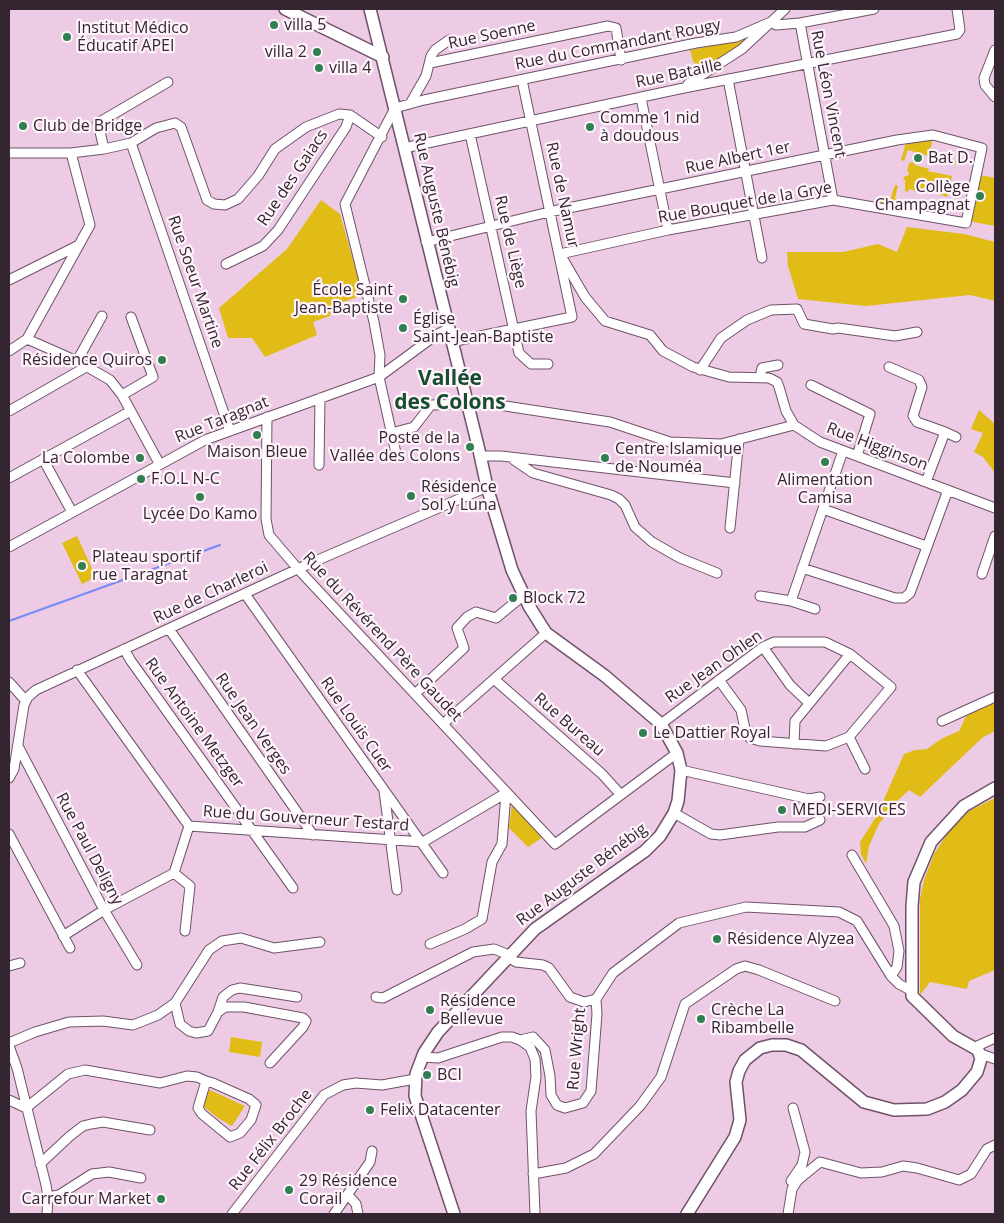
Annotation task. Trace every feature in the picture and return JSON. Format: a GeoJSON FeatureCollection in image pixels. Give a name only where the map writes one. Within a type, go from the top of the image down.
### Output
{"type":"FeatureCollection","features":[{"type":"Feature","properties":{"kind":"main road"},"geometry":{"type":"LineString","coordinates":[[285,9],[366,47],[383,57]]}},
{"type":"Feature","properties":{"kind":"main road","name":"Rue Auguste Bénébig"},"geometry":{"type":"LineString","coordinates":[[370,9],[467,402],[486,488],[503,544],[524,595],[546,633],[605,676],[661,724],[677,753],[681,770],[681,792],[674,813],[660,836],[645,851],[544,921],[508,956],[428,1045],[420,1061],[415,1079],[415,1092],[454,1214]]}},
{"type":"Feature","properties":{"kind":"main road"},"geometry":{"type":"LineString","coordinates":[[366,47],[376,43],[378,36]]}},
{"type":"Feature","properties":{"kind":"main road"},"geometry":{"type":"LineString","coordinates":[[687,1214],[735,1138],[740,1120],[736,1090],[739,1072],[745,1060],[760,1048],[772,1045],[786,1045],[801,1050],[864,1102],[880,1108],[908,1110],[936,1106],[957,1094],[980,1067],[978,1050],[953,1036],[913,998],[910,990],[914,882],[923,857],[939,831],[964,806],[995,788]]}},
{"type":"Feature","properties":{"kind":"street"},"geometry":{"type":"LineString","coordinates":[[679,89],[710,72],[742,49],[785,9]]}},
{"type":"Feature","properties":{"kind":"street","name":"Rue du Commandant Rougy"},"geometry":{"type":"LineString","coordinates":[[395,108],[696,43],[736,37],[771,22],[776,25],[800,23],[874,9]]}},
{"type":"Feature","properties":{"kind":"street","name":"Rue Bataille"},"geometry":{"type":"LineString","coordinates":[[404,148],[679,89],[959,33],[957,9]]}},
{"type":"Feature","properties":{"kind":"street","name":"Rue Léon Vincent"},"geometry":{"type":"LineString","coordinates":[[800,23],[833,200]]}},
{"type":"Feature","properties":{"kind":"street","name":"Rue Soenne"},"geometry":{"type":"LineString","coordinates":[[430,63],[608,26],[616,28],[621,60]]}},
{"type":"Feature","properties":{"kind":"street"},"geometry":{"type":"LineString","coordinates":[[410,104],[435,50],[448,40]]}},
{"type":"Feature","properties":{"kind":"street"},"geometry":{"type":"LineString","coordinates":[[994,55],[984,78],[985,85],[995,97]]}},
{"type":"Feature","properties":{"kind":"street"},"geometry":{"type":"LineString","coordinates":[[728,79],[762,258]]}},
{"type":"Feature","properties":{"kind":"street","name":"Rue de Namur"},"geometry":{"type":"LineString","coordinates":[[515,328],[572,317],[522,80]]}},
{"type":"Feature","properties":{"kind":"street"},"geometry":{"type":"LineString","coordinates":[[104,149],[98,123],[168,82]]}},
{"type":"Feature","properties":{"kind":"street"},"geometry":{"type":"LineString","coordinates":[[641,98],[668,230]]}},
{"type":"Feature","properties":{"kind":"street"},"geometry":{"type":"LineString","coordinates":[[395,108],[345,204],[374,322],[380,355],[379,377],[396,453]]}},
{"type":"Feature","properties":{"kind":"street"},"geometry":{"type":"LineString","coordinates":[[9,153],[71,153],[104,149],[131,143],[156,128],[175,123],[181,127],[207,200],[214,204],[225,204],[238,198],[258,176],[275,149],[306,127],[339,114],[350,115],[382,136]]}},
{"type":"Feature","properties":{"kind":"street","name":"Rue des Gaiacs"},"geometry":{"type":"LineString","coordinates":[[226,264],[262,246],[278,230],[346,127],[350,115]]}},
{"type":"Feature","properties":{"kind":"street","name":"Rue de Liège"},"geometry":{"type":"LineString","coordinates":[[470,134],[515,328],[519,353],[531,364],[548,364]]}},
{"type":"Feature","properties":{"kind":"street","name":"Rue Albert 1er"},"geometry":{"type":"LineString","coordinates":[[426,242],[550,212],[933,134],[982,148],[966,223]]}},
{"type":"Feature","properties":{"kind":"street","name":"Rue Soeur Martine"},"geometry":{"type":"LineString","coordinates":[[131,143],[230,431]]}},
{"type":"Feature","properties":{"kind":"street"},"geometry":{"type":"LineString","coordinates":[[9,351],[27,339],[90,225],[71,153]]}},
{"type":"Feature","properties":{"kind":"street","name":"Rue Bouquet de la Grye"},"geometry":{"type":"LineString","coordinates":[[560,254],[668,230],[833,200],[966,223]]}},
{"type":"Feature","properties":{"kind":"street"},"geometry":{"type":"LineString","coordinates":[[9,280],[77,246]]}},
{"type":"Feature","properties":{"kind":"street"},"geometry":{"type":"LineString","coordinates":[[391,433],[414,427],[431,405],[467,402],[610,422],[670,442],[721,444],[794,425],[786,411],[777,382],[770,378],[729,377],[700,370],[676,360],[642,331],[616,326],[605,321],[585,297],[560,254]]}},
{"type":"Feature","properties":{"kind":"street"},"geometry":{"type":"LineString","coordinates":[[700,370],[721,338],[747,320],[772,310],[797,309],[804,324],[833,329],[838,328],[895,336],[918,332]]}},
{"type":"Feature","properties":{"kind":"street"},"geometry":{"type":"LineString","coordinates":[[76,361],[102,316]]}},
{"type":"Feature","properties":{"kind":"street"},"geometry":{"type":"LineString","coordinates":[[122,395],[153,377],[131,317]]}},
{"type":"Feature","properties":{"kind":"street"},"geometry":{"type":"LineString","coordinates":[[451,342],[515,328]]}},
{"type":"Feature","properties":{"kind":"street","name":"Rue Taragnat"},"geometry":{"type":"LineString","coordinates":[[9,547],[159,463],[205,440],[379,377],[436,335],[448,329]]}},
{"type":"Feature","properties":{"kind":"street"},"geometry":{"type":"LineString","coordinates":[[27,339],[76,361],[110,380],[122,395],[129,412],[159,463]]}},
{"type":"Feature","properties":{"kind":"street"},"geometry":{"type":"LineString","coordinates":[[760,377],[762,368],[778,365]]}},
{"type":"Feature","properties":{"kind":"street"},"geometry":{"type":"LineString","coordinates":[[9,411],[86,366]]}},
{"type":"Feature","properties":{"kind":"street"},"geometry":{"type":"LineString","coordinates":[[888,367],[919,380],[922,387],[913,416],[917,422],[956,437]]}},
{"type":"Feature","properties":{"kind":"street"},"geometry":{"type":"LineString","coordinates":[[811,385],[870,414],[857,456]]}},
{"type":"Feature","properties":{"kind":"street"},"geometry":{"type":"LineString","coordinates":[[318,465],[320,398]]}},
{"type":"Feature","properties":{"kind":"street"},"geometry":{"type":"LineString","coordinates":[[9,478],[129,412]]}},
{"type":"Feature","properties":{"kind":"street","name":"Rue du Révérend Père Gaudet"},"geometry":{"type":"LineString","coordinates":[[267,418],[266,519],[269,535],[298,569],[506,793],[555,844],[621,795]]}},
{"type":"Feature","properties":{"kind":"street","name":"Rue Higginson"},"geometry":{"type":"LineString","coordinates":[[794,425],[820,442],[995,508]]}},
{"type":"Feature","properties":{"kind":"street"},"geometry":{"type":"LineString","coordinates":[[926,482],[945,432]]}},
{"type":"Feature","properties":{"kind":"street"},"geometry":{"type":"LineString","coordinates":[[730,528],[739,439]]}},
{"type":"Feature","properties":{"kind":"street"},"geometry":{"type":"LineString","coordinates":[[791,601],[843,451]]}},
{"type":"Feature","properties":{"kind":"street"},"geometry":{"type":"LineString","coordinates":[[480,456],[735,483]]}},
{"type":"Feature","properties":{"kind":"street"},"geometry":{"type":"LineString","coordinates":[[512,458],[533,473],[611,495],[619,499],[625,505],[635,527],[652,542],[680,558],[717,573]]}},
{"type":"Feature","properties":{"kind":"street"},"geometry":{"type":"LineString","coordinates":[[43,459],[72,512]]}},
{"type":"Feature","properties":{"kind":"street","name":"Rue de Charleroi"},"geometry":{"type":"LineString","coordinates":[[26,701],[36,690],[77,670],[298,569],[486,488]]}},
{"type":"Feature","properties":{"kind":"street"},"geometry":{"type":"LineString","coordinates":[[802,568],[895,598],[904,598],[910,593],[948,490]]}},
{"type":"Feature","properties":{"kind":"street"},"geometry":{"type":"LineString","coordinates":[[823,509],[926,546]]}},
{"type":"Feature","properties":{"kind":"street"},"geometry":{"type":"LineString","coordinates":[[982,574],[995,536]]}},
{"type":"Feature","properties":{"kind":"street","name":"Rue Louis Cuer"},"geometry":{"type":"LineString","coordinates":[[245,594],[384,791],[423,842],[443,873]]}},
{"type":"Feature","properties":{"kind":"street"},"geometry":{"type":"LineString","coordinates":[[415,694],[464,648],[457,628],[467,617],[476,612],[496,618],[524,595]]}},
{"type":"Feature","properties":{"kind":"street"},"geometry":{"type":"LineString","coordinates":[[760,596],[791,601],[815,608]]}},
{"type":"Feature","properties":{"kind":"street","name":"Rue Jean Verges"},"geometry":{"type":"LineString","coordinates":[[170,629],[313,835]]}},
{"type":"Feature","properties":{"kind":"street"},"geometry":{"type":"LineString","coordinates":[[443,724],[546,633]]}},
{"type":"Feature","properties":{"kind":"street","name":"Rue Jean Ohlen"},"geometry":{"type":"LineString","coordinates":[[661,724],[763,647],[774,642],[820,640],[850,654],[891,687],[849,737]]}},
{"type":"Feature","properties":{"kind":"street"},"geometry":{"type":"LineString","coordinates":[[763,647],[790,685],[809,703]]}},
{"type":"Feature","properties":{"kind":"street","name":"Rue Antoine Metzger"},"geometry":{"type":"LineString","coordinates":[[124,649],[130,661],[293,888]]}},
{"type":"Feature","properties":{"kind":"street"},"geometry":{"type":"LineString","coordinates":[[794,744],[795,721],[850,654]]}},
{"type":"Feature","properties":{"kind":"street"},"geometry":{"type":"LineString","coordinates":[[77,670],[189,826]]}},
{"type":"Feature","properties":{"kind":"street","name":"Rue Bureau"},"geometry":{"type":"LineString","coordinates":[[494,679],[602,774],[621,795]]}},
{"type":"Feature","properties":{"kind":"street"},"geometry":{"type":"LineString","coordinates":[[719,680],[740,710],[747,735],[750,738],[760,741],[826,746],[841,742],[849,737],[865,769]]}},
{"type":"Feature","properties":{"kind":"street"},"geometry":{"type":"LineString","coordinates":[[9,682],[26,701],[14,769],[9,778]]}},
{"type":"Feature","properties":{"kind":"street"},"geometry":{"type":"LineString","coordinates":[[942,721],[995,696]]}},
{"type":"Feature","properties":{"kind":"street","name":"Rue Paul Deligny"},"geometry":{"type":"LineString","coordinates":[[17,746],[104,910],[136,964]]}},
{"type":"Feature","properties":{"kind":"street"},"geometry":{"type":"LineString","coordinates":[[621,795],[677,753]]}},
{"type":"Feature","properties":{"kind":"street"},"geometry":{"type":"LineString","coordinates":[[681,770],[809,799],[820,798]]}},
{"type":"Feature","properties":{"kind":"street"},"geometry":{"type":"LineString","coordinates":[[384,791],[397,890]]}},
{"type":"Feature","properties":{"kind":"street"},"geometry":{"type":"LineString","coordinates":[[430,944],[465,929],[482,919],[492,862],[502,844],[506,793]]}},
{"type":"Feature","properties":{"kind":"street","name":"Rue du Gouverneur Testard"},"geometry":{"type":"LineString","coordinates":[[174,873],[189,826],[423,842],[506,793]]}},
{"type":"Feature","properties":{"kind":"street"},"geometry":{"type":"LineString","coordinates":[[674,813],[711,834],[720,836],[778,827],[805,827],[820,820]]}},
{"type":"Feature","properties":{"kind":"street"},"geometry":{"type":"LineString","coordinates":[[9,834],[70,948]]}},
{"type":"Feature","properties":{"kind":"street"},"geometry":{"type":"LineString","coordinates":[[852,855],[894,926],[899,951],[896,968],[891,976]]}},
{"type":"Feature","properties":{"kind":"street"},"geometry":{"type":"LineString","coordinates":[[63,936],[104,910],[174,873],[190,886],[185,931]]}},
{"type":"Feature","properties":{"kind":"street"},"geometry":{"type":"LineString","coordinates":[[376,997],[383,998],[473,952],[494,949],[516,962],[543,965],[549,968],[575,1000],[584,1002],[596,999],[613,973],[679,923],[746,907],[810,910],[848,915],[857,921],[865,932],[891,976],[899,984],[910,990]]}},
{"type":"Feature","properties":{"kind":"street"},"geometry":{"type":"LineString","coordinates":[[47,1214],[48,1198],[17,1068],[9,1045],[35,1032],[69,1022],[103,1021],[132,1025],[158,1016],[175,1003],[209,950],[222,941],[242,938],[274,948],[320,942]]}},
{"type":"Feature","properties":{"kind":"street"},"geometry":{"type":"LineString","coordinates":[[9,966],[20,963]]}},
{"type":"Feature","properties":{"kind":"street"},"geometry":{"type":"LineString","coordinates":[[533,1174],[566,1168],[594,1154],[640,1106],[661,1077],[685,1004],[736,969],[745,966],[759,970],[835,1001]]}},
{"type":"Feature","properties":{"kind":"street"},"geometry":{"type":"LineString","coordinates":[[175,1003],[180,1024],[189,1031],[196,1033],[208,1030],[218,1012],[223,997],[232,990],[240,988],[297,997]]}},
{"type":"Feature","properties":{"kind":"street","name":"Rue Wright"},"geometry":{"type":"LineString","coordinates":[[520,1040],[533,1037],[545,1050],[550,1076],[550,1095],[557,1105],[565,1108],[583,1103],[591,1091],[597,1014],[596,999]]}},
{"type":"Feature","properties":{"kind":"street"},"geometry":{"type":"LineString","coordinates":[[218,1012],[225,1007],[236,1007],[303,1018],[306,1022],[270,1063]]}},
{"type":"Feature","properties":{"kind":"street"},"geometry":{"type":"LineString","coordinates":[[395,1082],[420,1061],[443,1057],[502,1037],[512,1037],[530,1047],[535,1059],[536,1077],[531,1111],[535,1214]]}},
{"type":"Feature","properties":{"kind":"street"},"geometry":{"type":"LineString","coordinates":[[995,1038],[978,1050],[995,1059]]}},
{"type":"Feature","properties":{"kind":"street"},"geometry":{"type":"LineString","coordinates":[[428,1045],[433,1056],[443,1057]]}},
{"type":"Feature","properties":{"kind":"street"},"geometry":{"type":"LineString","coordinates":[[26,1108],[54,1085],[75,1072],[85,1070],[160,1083],[187,1076],[206,1081],[256,1105],[251,1120],[240,1133],[230,1137],[202,1114],[198,1108],[206,1081]]}},
{"type":"Feature","properties":{"kind":"street","name":"Rue Félix Broche"},"geometry":{"type":"LineString","coordinates":[[232,1214],[324,1095],[343,1085],[415,1079]]}},
{"type":"Feature","properties":{"kind":"street","name":"Rue Félix Broche"},"geometry":{"type":"LineString","coordinates":[[395,1082],[415,1092]]}},
{"type":"Feature","properties":{"kind":"street"},"geometry":{"type":"LineString","coordinates":[[9,1100],[26,1108]]}},
{"type":"Feature","properties":{"kind":"street"},"geometry":{"type":"LineString","coordinates":[[792,1189],[790,1182],[802,1165],[805,1152],[793,1108]]}},
{"type":"Feature","properties":{"kind":"street"},"geometry":{"type":"LineString","coordinates":[[40,1164],[83,1126],[103,1122],[150,1130]]}},
{"type":"Feature","properties":{"kind":"street"},"geometry":{"type":"LineString","coordinates":[[788,1214],[792,1189],[798,1180],[820,1162],[861,1174],[882,1172],[903,1166],[960,1180],[971,1174],[987,1150],[995,1145]]}},
{"type":"Feature","properties":{"kind":"street"},"geometry":{"type":"LineString","coordinates":[[334,1214],[370,1162],[372,1151]]}},
{"type":"Feature","properties":{"kind":"street"},"geometry":{"type":"LineString","coordinates":[[48,1198],[59,1195],[92,1174],[109,1172],[142,1178]]}},
{"type":"Feature","properties":{"kind":"street"},"geometry":{"type":"LineString","coordinates":[[348,1196],[356,1204],[358,1214]]}},
{"type":"Feature","properties":{"kind":"shaded area"},"geometry":{"type":"Polygon","coordinates":[[[753,37],[704,75],[693,61],[690,50],[753,37]]]}},
{"type":"Feature","properties":{"kind":"shaded area"},"geometry":{"type":"Polygon","coordinates":[[[934,135],[930,150],[933,151],[932,155],[956,161],[955,165],[931,159],[932,157],[908,150],[904,161],[901,160],[907,139],[934,135]]]}},
{"type":"Feature","properties":{"kind":"shaded area"},"geometry":{"type":"Polygon","coordinates":[[[913,162],[915,165],[929,169],[928,171],[952,176],[947,197],[924,189],[923,193],[909,189],[908,192],[905,191],[905,180],[903,180],[905,176],[908,176],[909,163],[913,162]]]}},
{"type":"Feature","properties":{"kind":"shaded area"},"geometry":{"type":"Polygon","coordinates":[[[980,175],[995,178],[995,226],[973,222],[970,218],[980,175]]]}},
{"type":"Feature","properties":{"kind":"shaded area"},"geometry":{"type":"Polygon","coordinates":[[[895,185],[898,186],[895,198],[919,205],[920,201],[944,207],[941,219],[879,209],[882,198],[890,200],[895,185]]]}},
{"type":"Feature","properties":{"kind":"shaded area"},"geometry":{"type":"Polygon","coordinates":[[[321,200],[340,214],[363,295],[335,305],[331,309],[330,316],[313,322],[317,335],[265,357],[252,338],[228,338],[219,308],[287,249],[321,200]]]}},
{"type":"Feature","properties":{"kind":"shaded area"},"geometry":{"type":"Polygon","coordinates":[[[907,227],[964,234],[995,242],[995,301],[970,295],[866,306],[798,299],[788,266],[787,252],[843,252],[878,244],[897,252],[907,227]]]}},
{"type":"Feature","properties":{"kind":"shaded area"},"geometry":{"type":"Polygon","coordinates":[[[979,410],[995,424],[995,473],[983,457],[974,452],[983,433],[971,429],[979,410]]]}},
{"type":"Feature","properties":{"kind":"shaded area","name":"Plateau sportif rue Taragnat"},"geometry":{"type":"Polygon","coordinates":[[[77,536],[96,577],[82,584],[62,543],[77,536]]]}},
{"type":"Feature","properties":{"kind":"shaded area"},"geometry":{"type":"Polygon","coordinates":[[[995,700],[995,731],[982,738],[920,797],[909,790],[895,803],[879,824],[869,846],[866,864],[861,854],[860,842],[876,817],[904,754],[915,750],[927,749],[941,739],[959,731],[968,712],[995,700]]]}},
{"type":"Feature","properties":{"kind":"shaded area"},"geometry":{"type":"Polygon","coordinates":[[[995,798],[995,970],[969,981],[967,989],[930,982],[920,995],[920,899],[924,880],[934,854],[949,831],[969,811],[995,798]]]}},
{"type":"Feature","properties":{"kind":"shaded area"},"geometry":{"type":"Polygon","coordinates":[[[512,803],[543,837],[528,847],[509,828],[512,803]]]}},
{"type":"Feature","properties":{"kind":"shaded area"},"geometry":{"type":"Polygon","coordinates":[[[231,1037],[262,1042],[260,1057],[229,1052],[231,1037]]]}},
{"type":"Feature","properties":{"kind":"shaded area"},"geometry":{"type":"Polygon","coordinates":[[[210,1090],[245,1106],[232,1126],[204,1107],[206,1095],[210,1090]]]}},
{"type":"Feature","properties":{"kind":"waterway"},"geometry":{"type":"LineString","coordinates":[[9,621],[220,545]]}},
{"type":"Feature","properties":{"kind":"place","name":"villa 5"},"geometry":{"type":"Point","coordinates":[274,25]}},
{"type":"Feature","properties":{"kind":"place","name":"Institut Médico Éducatif APEI"},"geometry":{"type":"Point","coordinates":[67,37]}},
{"type":"Feature","properties":{"kind":"place","name":"villa 2"},"geometry":{"type":"Point","coordinates":[317,52]}},
{"type":"Feature","properties":{"kind":"place","name":"villa 4"},"geometry":{"type":"Point","coordinates":[319,68]}},
{"type":"Feature","properties":{"kind":"place","name":"Club de Bridge"},"geometry":{"type":"Point","coordinates":[23,126]}},
{"type":"Feature","properties":{"kind":"place","name":"Comme 1 nid à doudous"},"geometry":{"type":"Point","coordinates":[590,127]}},
{"type":"Feature","properties":{"kind":"place","name":"Bat D."},"geometry":{"type":"Point","coordinates":[918,158]}},
{"type":"Feature","properties":{"kind":"place","name":"Collège Champagnat"},"geometry":{"type":"Point","coordinates":[980,196]}},
{"type":"Feature","properties":{"kind":"place","name":"École Saint Jean-Baptiste"},"geometry":{"type":"Point","coordinates":[403,299]}},
{"type":"Feature","properties":{"kind":"place","name":"Église Saint-Jean-Baptiste"},"geometry":{"type":"Point","coordinates":[403,328]}},
{"type":"Feature","properties":{"kind":"place","name":"Résidence Quiros"},"geometry":{"type":"Point","coordinates":[162,360]}},
{"type":"Feature","properties":{"kind":"place","name":"Maison Bleue"},"geometry":{"type":"Point","coordinates":[257,435]}},
{"type":"Feature","properties":{"kind":"place","name":"Poste de la Vallée des Colons"},"geometry":{"type":"Point","coordinates":[470,447]}},
{"type":"Feature","properties":{"kind":"place","name":"La Colombe"},"geometry":{"type":"Point","coordinates":[140,458]}},
{"type":"Feature","properties":{"kind":"place","name":"Centre Islamique de Nouméa"},"geometry":{"type":"Point","coordinates":[605,458]}},
{"type":"Feature","properties":{"kind":"place","name":"Alimentation Camisa"},"geometry":{"type":"Point","coordinates":[825,462]}},
{"type":"Feature","properties":{"kind":"place","name":"F.O.L N-C"},"geometry":{"type":"Point","coordinates":[141,479]}},
{"type":"Feature","properties":{"kind":"place","name":"Résidence Sol y Luna"},"geometry":{"type":"Point","coordinates":[411,496]}},
{"type":"Feature","properties":{"kind":"place","name":"Lycée Do Kamo"},"geometry":{"type":"Point","coordinates":[200,497]}},
{"type":"Feature","properties":{"kind":"place","name":"Plateau sportif rue Taragnat"},"geometry":{"type":"Point","coordinates":[82,566]}},
{"type":"Feature","properties":{"kind":"place","name":"Block 72"},"geometry":{"type":"Point","coordinates":[513,598]}},
{"type":"Feature","properties":{"kind":"place","name":"Le Dattier Royal"},"geometry":{"type":"Point","coordinates":[643,733]}},
{"type":"Feature","properties":{"kind":"place","name":"MEDI-SERVICES"},"geometry":{"type":"Point","coordinates":[782,810]}},
{"type":"Feature","properties":{"kind":"place","name":"Résidence Alyzea"},"geometry":{"type":"Point","coordinates":[717,939]}},
{"type":"Feature","properties":{"kind":"place","name":"Résidence Bellevue"},"geometry":{"type":"Point","coordinates":[430,1010]}},
{"type":"Feature","properties":{"kind":"place","name":"Crèche La Ribambelle"},"geometry":{"type":"Point","coordinates":[701,1019]}},
{"type":"Feature","properties":{"kind":"place","name":"BCI"},"geometry":{"type":"Point","coordinates":[427,1075]}},
{"type":"Feature","properties":{"kind":"place","name":"Felix Datacenter"},"geometry":{"type":"Point","coordinates":[370,1110]}},
{"type":"Feature","properties":{"kind":"place","name":"29 Résidence Corail"},"geometry":{"type":"Point","coordinates":[289,1190]}},
{"type":"Feature","properties":{"kind":"place","name":"Carrefour Market"},"geometry":{"type":"Point","coordinates":[161,1199]}},
{"type":"Feature","properties":{"kind":"district","name":"Vallée des Colons"},"geometry":{"type":"Point","coordinates":[450,391]}}]}
